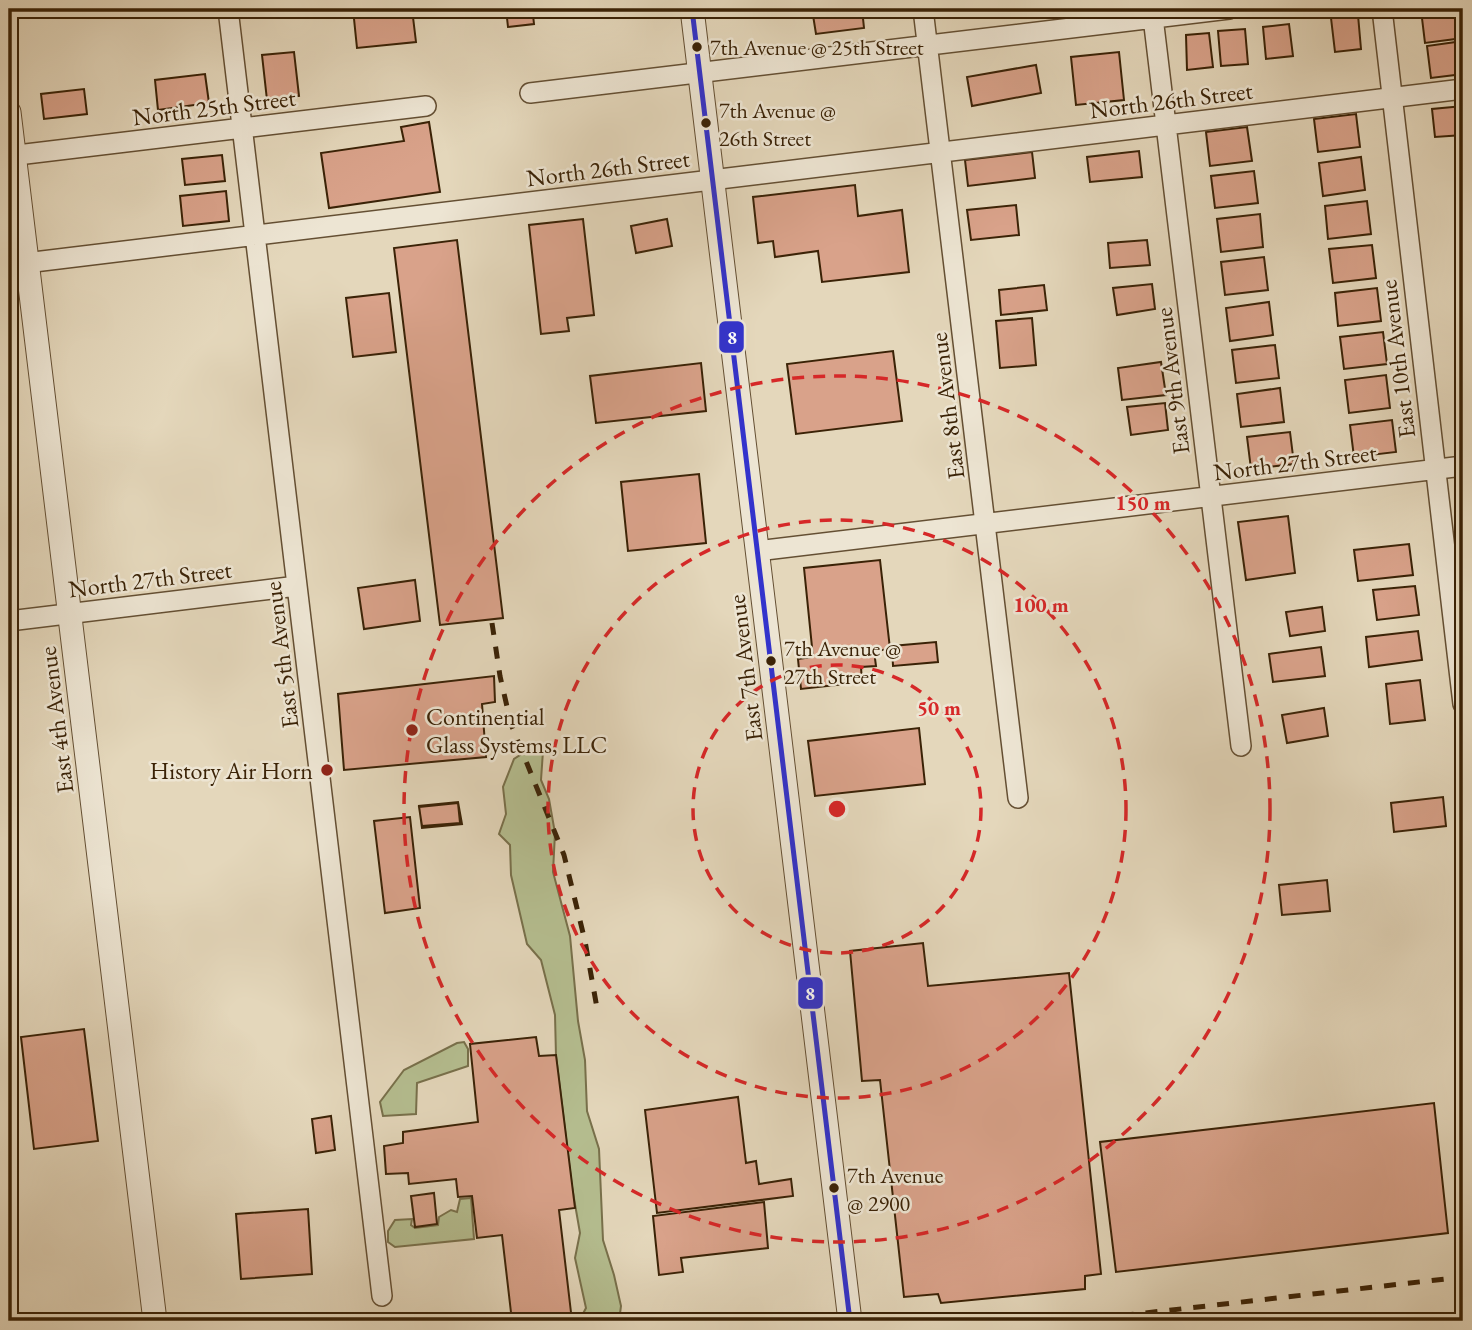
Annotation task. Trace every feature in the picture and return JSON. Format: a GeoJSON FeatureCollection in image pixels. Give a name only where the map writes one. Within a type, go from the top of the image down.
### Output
{"type":"FeatureCollection","features":[{"type":"Feature","properties":{"kind":"street","name":"East 5th Avenue"},"geometry":{"type":"LineString","coordinates":[[228,9],[382,1296]]}},
{"type":"Feature","properties":{"kind":"street","name":"East 7th Avenue"},"geometry":{"type":"LineString","coordinates":[[692,9],[850,1321]]}},
{"type":"Feature","properties":{"kind":"street","name":"East 8th Avenue"},"geometry":{"type":"LineString","coordinates":[[923,9],[1018,797]]}},
{"type":"Feature","properties":{"kind":"street"},"geometry":{"type":"LineString","coordinates":[[530,93],[928,45],[1152,13],[1229,9]]}},
{"type":"Feature","properties":{"kind":"street","name":"East 10th Avenue"},"geometry":{"type":"LineString","coordinates":[[1382,9],[1463,704]]}},
{"type":"Feature","properties":{"kind":"street","name":"East 9th Avenue"},"geometry":{"type":"LineString","coordinates":[[1152,13],[1241,746]]}},
{"type":"Feature","properties":{"kind":"street","name":"North 26th Street"},"geometry":{"type":"LineString","coordinates":[[18,264],[1463,89]]}},
{"type":"Feature","properties":{"kind":"street","name":"North 25th Street"},"geometry":{"type":"LineString","coordinates":[[11,156],[426,106]]}},
{"type":"Feature","properties":{"kind":"street","name":"East 4th Avenue"},"geometry":{"type":"LineString","coordinates":[[9,112],[18,264],[69,613],[155,1321]]}},
{"type":"Feature","properties":{"kind":"street","name":"North 27th Street"},"geometry":{"type":"LineString","coordinates":[[757,551],[1463,466]]}},
{"type":"Feature","properties":{"kind":"street","name":"North 27th Street"},"geometry":{"type":"LineString","coordinates":[[9,621],[298,586]]}},
{"type":"Feature","properties":{"kind":"green space"},"geometry":{"type":"Polygon","coordinates":[[[528,750],[543,751],[541,780],[549,799],[555,833],[553,872],[570,936],[578,1021],[585,1060],[587,1111],[599,1149],[603,1240],[621,1306],[619,1321],[579,1321],[586,1308],[575,1258],[580,1233],[556,1056],[555,1015],[541,960],[527,944],[511,875],[510,845],[499,834],[506,814],[503,787],[514,759],[528,750]]]}},
{"type":"Feature","properties":{"kind":"green space"},"geometry":{"type":"Polygon","coordinates":[[[464,1042],[468,1049],[468,1066],[417,1083],[416,1114],[383,1116],[380,1102],[404,1070],[464,1042]]]}},
{"type":"Feature","properties":{"kind":"green space"},"geometry":{"type":"Polygon","coordinates":[[[471,1198],[474,1239],[395,1247],[388,1242],[388,1231],[395,1220],[412,1219],[411,1225],[415,1228],[438,1225],[439,1217],[451,1210],[457,1212],[460,1199],[471,1198]]]}},
{"type":"Feature","properties":{"kind":"building"},"geometry":{"type":"Polygon","coordinates":[[[353,9],[412,9],[416,42],[357,48],[353,9]]]}},
{"type":"Feature","properties":{"kind":"building"},"geometry":{"type":"Polygon","coordinates":[[[506,9],[568,11],[533,15],[534,24],[508,27],[506,9]]]}},
{"type":"Feature","properties":{"kind":"building"},"geometry":{"type":"Polygon","coordinates":[[[730,9],[791,9],[791,11],[731,18],[730,9]]]}},
{"type":"Feature","properties":{"kind":"building"},"geometry":{"type":"Polygon","coordinates":[[[812,9],[862,9],[864,28],[816,34],[812,9]]]}},
{"type":"Feature","properties":{"kind":"building"},"geometry":{"type":"Polygon","coordinates":[[[1007,9],[1034,9],[1034,10],[1008,12],[1007,9]]]}},
{"type":"Feature","properties":{"kind":"building"},"geometry":{"type":"Polygon","coordinates":[[[1463,9],[1463,38],[1425,43],[1421,10],[1463,9]]]}},
{"type":"Feature","properties":{"kind":"building"},"geometry":{"type":"Polygon","coordinates":[[[1358,15],[1361,49],[1335,52],[1331,18],[1358,15]]]}},
{"type":"Feature","properties":{"kind":"building"},"geometry":{"type":"Polygon","coordinates":[[[1289,24],[1293,56],[1266,59],[1263,27],[1289,24]]]}},
{"type":"Feature","properties":{"kind":"building"},"geometry":{"type":"Polygon","coordinates":[[[1245,29],[1248,64],[1221,66],[1218,31],[1245,29]]]}},
{"type":"Feature","properties":{"kind":"building"},"geometry":{"type":"Polygon","coordinates":[[[1209,33],[1213,67],[1187,70],[1186,35],[1209,33]]]}},
{"type":"Feature","properties":{"kind":"building"},"geometry":{"type":"Polygon","coordinates":[[[1463,41],[1463,74],[1431,78],[1427,46],[1463,41]]]}},
{"type":"Feature","properties":{"kind":"building"},"geometry":{"type":"Polygon","coordinates":[[[294,52],[299,96],[267,100],[262,55],[294,52]]]}},
{"type":"Feature","properties":{"kind":"building"},"geometry":{"type":"Polygon","coordinates":[[[1119,52],[1124,100],[1076,105],[1071,57],[1119,52]]]}},
{"type":"Feature","properties":{"kind":"building"},"geometry":{"type":"Polygon","coordinates":[[[1036,65],[1041,93],[972,106],[967,77],[1036,65]]]}},
{"type":"Feature","properties":{"kind":"building"},"geometry":{"type":"Polygon","coordinates":[[[205,74],[209,103],[158,110],[155,80],[205,74]]]}},
{"type":"Feature","properties":{"kind":"building"},"geometry":{"type":"Polygon","coordinates":[[[84,89],[87,114],[44,119],[41,94],[84,89]]]}},
{"type":"Feature","properties":{"kind":"building"},"geometry":{"type":"Polygon","coordinates":[[[1463,106],[1463,135],[1435,137],[1432,109],[1463,106]]]}},
{"type":"Feature","properties":{"kind":"building"},"geometry":{"type":"Polygon","coordinates":[[[1356,114],[1360,147],[1318,152],[1314,119],[1356,114]]]}},
{"type":"Feature","properties":{"kind":"building"},"geometry":{"type":"Polygon","coordinates":[[[429,122],[440,192],[329,208],[321,153],[404,141],[401,127],[429,122]]]}},
{"type":"Feature","properties":{"kind":"building"},"geometry":{"type":"Polygon","coordinates":[[[1247,127],[1252,161],[1210,166],[1206,132],[1247,127]]]}},
{"type":"Feature","properties":{"kind":"building"},"geometry":{"type":"Polygon","coordinates":[[[1139,151],[1142,177],[1090,182],[1087,157],[1139,151]]]}},
{"type":"Feature","properties":{"kind":"building"},"geometry":{"type":"Polygon","coordinates":[[[1032,152],[1035,178],[968,186],[965,160],[1032,152]]]}},
{"type":"Feature","properties":{"kind":"building"},"geometry":{"type":"Polygon","coordinates":[[[222,155],[225,181],[185,185],[182,159],[222,155]]]}},
{"type":"Feature","properties":{"kind":"building"},"geometry":{"type":"Polygon","coordinates":[[[1361,157],[1365,190],[1323,196],[1319,163],[1361,157]]]}},
{"type":"Feature","properties":{"kind":"building"},"geometry":{"type":"Polygon","coordinates":[[[1254,171],[1258,203],[1215,208],[1211,176],[1254,171]]]}},
{"type":"Feature","properties":{"kind":"building"},"geometry":{"type":"Polygon","coordinates":[[[855,185],[858,216],[902,210],[909,272],[822,282],[818,251],[775,257],[773,241],[758,243],[753,197],[855,185]]]}},
{"type":"Feature","properties":{"kind":"building"},"geometry":{"type":"Polygon","coordinates":[[[226,191],[229,221],[183,226],[180,196],[226,191]]]}},
{"type":"Feature","properties":{"kind":"building"},"geometry":{"type":"Polygon","coordinates":[[[1367,201],[1371,234],[1328,239],[1325,206],[1367,201]]]}},
{"type":"Feature","properties":{"kind":"building"},"geometry":{"type":"Polygon","coordinates":[[[1016,205],[1019,235],[971,240],[967,210],[1016,205]]]}},
{"type":"Feature","properties":{"kind":"building"},"geometry":{"type":"Polygon","coordinates":[[[1260,214],[1263,247],[1221,252],[1217,219],[1260,214]]]}},
{"type":"Feature","properties":{"kind":"building"},"geometry":{"type":"Polygon","coordinates":[[[583,219],[594,315],[567,318],[569,331],[541,334],[529,225],[583,219]]]}},
{"type":"Feature","properties":{"kind":"building"},"geometry":{"type":"Polygon","coordinates":[[[667,219],[672,246],[636,253],[631,226],[667,219]]]}},
{"type":"Feature","properties":{"kind":"building"},"geometry":{"type":"Polygon","coordinates":[[[457,240],[503,618],[440,625],[394,248],[457,240]]]}},
{"type":"Feature","properties":{"kind":"building"},"geometry":{"type":"Polygon","coordinates":[[[1147,240],[1150,265],[1110,268],[1108,243],[1147,240]]]}},
{"type":"Feature","properties":{"kind":"building"},"geometry":{"type":"Polygon","coordinates":[[[1372,245],[1376,278],[1333,283],[1329,249],[1372,245]]]}},
{"type":"Feature","properties":{"kind":"building"},"geometry":{"type":"Polygon","coordinates":[[[1264,257],[1268,290],[1225,295],[1221,262],[1264,257]]]}},
{"type":"Feature","properties":{"kind":"building"},"geometry":{"type":"Polygon","coordinates":[[[1152,284],[1155,309],[1117,315],[1113,288],[1152,284]]]}},
{"type":"Feature","properties":{"kind":"building"},"geometry":{"type":"Polygon","coordinates":[[[1044,285],[1047,310],[1001,315],[999,290],[1044,285]]]}},
{"type":"Feature","properties":{"kind":"building"},"geometry":{"type":"Polygon","coordinates":[[[1377,288],[1381,321],[1338,326],[1335,293],[1377,288]]]}},
{"type":"Feature","properties":{"kind":"building"},"geometry":{"type":"Polygon","coordinates":[[[389,293],[396,352],[353,357],[346,298],[389,293]]]}},
{"type":"Feature","properties":{"kind":"building"},"geometry":{"type":"Polygon","coordinates":[[[1269,302],[1273,335],[1230,341],[1226,308],[1269,302]]]}},
{"type":"Feature","properties":{"kind":"building"},"geometry":{"type":"Polygon","coordinates":[[[1032,318],[1036,365],[1000,368],[996,321],[1032,318]]]}},
{"type":"Feature","properties":{"kind":"building"},"geometry":{"type":"Polygon","coordinates":[[[1383,332],[1387,364],[1344,369],[1340,337],[1383,332]]]}},
{"type":"Feature","properties":{"kind":"building"},"geometry":{"type":"Polygon","coordinates":[[[1275,345],[1279,378],[1236,383],[1232,350],[1275,345]]]}},
{"type":"Feature","properties":{"kind":"building"},"geometry":{"type":"Polygon","coordinates":[[[893,351],[902,421],[796,434],[787,364],[893,351]]]}},
{"type":"Feature","properties":{"kind":"building"},"geometry":{"type":"Polygon","coordinates":[[[1161,362],[1166,395],[1122,400],[1118,368],[1161,362]]]}},
{"type":"Feature","properties":{"kind":"building"},"geometry":{"type":"Polygon","coordinates":[[[701,363],[706,411],[596,423],[590,376],[701,363]]]}},
{"type":"Feature","properties":{"kind":"building"},"geometry":{"type":"Polygon","coordinates":[[[1386,375],[1390,408],[1349,413],[1345,380],[1386,375]]]}},
{"type":"Feature","properties":{"kind":"building"},"geometry":{"type":"Polygon","coordinates":[[[1280,388],[1284,422],[1241,427],[1237,394],[1280,388]]]}},
{"type":"Feature","properties":{"kind":"building"},"geometry":{"type":"Polygon","coordinates":[[[1165,403],[1168,430],[1131,435],[1127,407],[1165,403]]]}},
{"type":"Feature","properties":{"kind":"building"},"geometry":{"type":"Polygon","coordinates":[[[1392,420],[1396,452],[1354,457],[1350,425],[1392,420]]]}},
{"type":"Feature","properties":{"kind":"building"},"geometry":{"type":"Polygon","coordinates":[[[1290,432],[1294,464],[1251,469],[1247,437],[1290,432]]]}},
{"type":"Feature","properties":{"kind":"building"},"geometry":{"type":"Polygon","coordinates":[[[12,474],[17,517],[9,518],[9,475],[12,474]]]}},
{"type":"Feature","properties":{"kind":"building"},"geometry":{"type":"Polygon","coordinates":[[[699,474],[706,543],[628,551],[621,482],[699,474]]]}},
{"type":"Feature","properties":{"kind":"building"},"geometry":{"type":"Polygon","coordinates":[[[1288,516],[1295,573],[1246,580],[1238,522],[1288,516]]]}},
{"type":"Feature","properties":{"kind":"building"},"geometry":{"type":"Polygon","coordinates":[[[1409,544],[1413,575],[1358,581],[1354,550],[1409,544]]]}},
{"type":"Feature","properties":{"kind":"building"},"geometry":{"type":"Polygon","coordinates":[[[880,560],[890,649],[874,651],[876,666],[861,667],[862,682],[801,689],[798,659],[813,657],[804,568],[880,560]]]}},
{"type":"Feature","properties":{"kind":"building"},"geometry":{"type":"Polygon","coordinates":[[[9,571],[12,605],[9,605],[9,571]]]}},
{"type":"Feature","properties":{"kind":"building"},"geometry":{"type":"Polygon","coordinates":[[[415,580],[420,621],[364,629],[358,588],[415,580]]]}},
{"type":"Feature","properties":{"kind":"building"},"geometry":{"type":"Polygon","coordinates":[[[1415,586],[1419,615],[1377,620],[1373,590],[1415,586]]]}},
{"type":"Feature","properties":{"kind":"building"},"geometry":{"type":"Polygon","coordinates":[[[1322,607],[1325,631],[1290,636],[1286,612],[1322,607]]]}},
{"type":"Feature","properties":{"kind":"building"},"geometry":{"type":"Polygon","coordinates":[[[1418,631],[1422,660],[1369,667],[1366,637],[1418,631]]]}},
{"type":"Feature","properties":{"kind":"building"},"geometry":{"type":"Polygon","coordinates":[[[936,642],[938,662],[893,666],[892,646],[936,642]]]}},
{"type":"Feature","properties":{"kind":"building"},"geometry":{"type":"Polygon","coordinates":[[[1321,647],[1325,676],[1273,682],[1269,654],[1321,647]]]}},
{"type":"Feature","properties":{"kind":"building","name":"Continential Glass Systems, LLC"},"geometry":{"type":"Polygon","coordinates":[[[494,676],[495,702],[482,704],[486,757],[344,770],[338,694],[494,676]]]}},
{"type":"Feature","properties":{"kind":"building"},"geometry":{"type":"Polygon","coordinates":[[[1420,680],[1425,720],[1390,724],[1386,684],[1420,680]]]}},
{"type":"Feature","properties":{"kind":"building"},"geometry":{"type":"Polygon","coordinates":[[[1324,708],[1328,736],[1287,743],[1282,715],[1324,708]]]}},
{"type":"Feature","properties":{"kind":"building"},"geometry":{"type":"Polygon","coordinates":[[[919,728],[925,784],[815,796],[808,741],[919,728]]]}},
{"type":"Feature","properties":{"kind":"building"},"geometry":{"type":"Polygon","coordinates":[[[1443,797],[1446,826],[1394,832],[1391,803],[1443,797]]]}},
{"type":"Feature","properties":{"kind":"building"},"geometry":{"type":"Polygon","coordinates":[[[458,802],[462,824],[422,828],[419,806],[458,802]]]}},
{"type":"Feature","properties":{"kind":"building"},"geometry":{"type":"Polygon","coordinates":[[[458,803],[460,823],[422,826],[419,807],[458,803]]]}},
{"type":"Feature","properties":{"kind":"building"},"geometry":{"type":"Polygon","coordinates":[[[410,817],[420,908],[385,913],[374,821],[410,817]]]}},
{"type":"Feature","properties":{"kind":"building"},"geometry":{"type":"Polygon","coordinates":[[[1327,880],[1330,911],[1282,915],[1279,885],[1327,880]]]}},
{"type":"Feature","properties":{"kind":"building"},"geometry":{"type":"Polygon","coordinates":[[[923,943],[928,986],[1069,973],[1101,1274],[1085,1276],[1085,1289],[941,1303],[938,1294],[904,1297],[880,1080],[862,1081],[850,951],[923,943]]]}},
{"type":"Feature","properties":{"kind":"building"},"geometry":{"type":"Polygon","coordinates":[[[84,1029],[98,1141],[34,1149],[21,1037],[84,1029]]]}},
{"type":"Feature","properties":{"kind":"building"},"geometry":{"type":"Polygon","coordinates":[[[536,1037],[539,1056],[556,1055],[575,1208],[559,1210],[572,1321],[512,1321],[502,1235],[477,1238],[472,1196],[458,1197],[456,1179],[409,1184],[408,1173],[386,1174],[384,1146],[403,1143],[403,1132],[478,1122],[470,1044],[536,1037]]]}},
{"type":"Feature","properties":{"kind":"building"},"geometry":{"type":"Polygon","coordinates":[[[738,1097],[746,1163],[756,1161],[759,1184],[791,1179],[793,1196],[657,1213],[645,1110],[738,1097]]]}},
{"type":"Feature","properties":{"kind":"building"},"geometry":{"type":"Polygon","coordinates":[[[1434,1103],[1448,1233],[1116,1272],[1100,1142],[1434,1103]]]}},
{"type":"Feature","properties":{"kind":"building"},"geometry":{"type":"Polygon","coordinates":[[[331,1116],[335,1150],[316,1153],[312,1119],[331,1116]]]}},
{"type":"Feature","properties":{"kind":"building"},"geometry":{"type":"Polygon","coordinates":[[[434,1193],[437,1224],[415,1227],[411,1196],[434,1193]]]}},
{"type":"Feature","properties":{"kind":"building"},"geometry":{"type":"Polygon","coordinates":[[[764,1202],[768,1248],[681,1258],[683,1272],[659,1275],[653,1216],[764,1202]]]}},
{"type":"Feature","properties":{"kind":"building"},"geometry":{"type":"Polygon","coordinates":[[[308,1209],[312,1274],[241,1279],[236,1214],[308,1209]]]}},
{"type":"Feature","properties":{"kind":"railway"},"geometry":{"type":"LineString","coordinates":[[492,623],[511,724],[564,855],[585,941],[597,1008]]}},
{"type":"Feature","properties":{"kind":"railway"},"geometry":{"type":"LineString","coordinates":[[1074,1321],[1463,1277]]}},
{"type":"Feature","properties":{"kind":"transit line","name":"8"},"geometry":{"type":"LineString","coordinates":[[692,9],[850,1321]]}},
{"type":"Feature","properties":{"kind":"place","name":"7th Avenue @ 25th Street"},"geometry":{"type":"Point","coordinates":[697,47]}},
{"type":"Feature","properties":{"kind":"place","name":"7th Avenue @ 26th Street"},"geometry":{"type":"Point","coordinates":[706,123]}},
{"type":"Feature","properties":{"kind":"place","name":"7th Avenue @ 27th Street"},"geometry":{"type":"Point","coordinates":[771,661]}},
{"type":"Feature","properties":{"kind":"place","name":"Continential Glass Systems, LLC"},"geometry":{"type":"Point","coordinates":[412,730]}},
{"type":"Feature","properties":{"kind":"place","name":"History Air Horn"},"geometry":{"type":"Point","coordinates":[327,770]}},
{"type":"Feature","properties":{"kind":"place","name":"7th Avenue @ 2900"},"geometry":{"type":"Point","coordinates":[834,1188]}}]}
